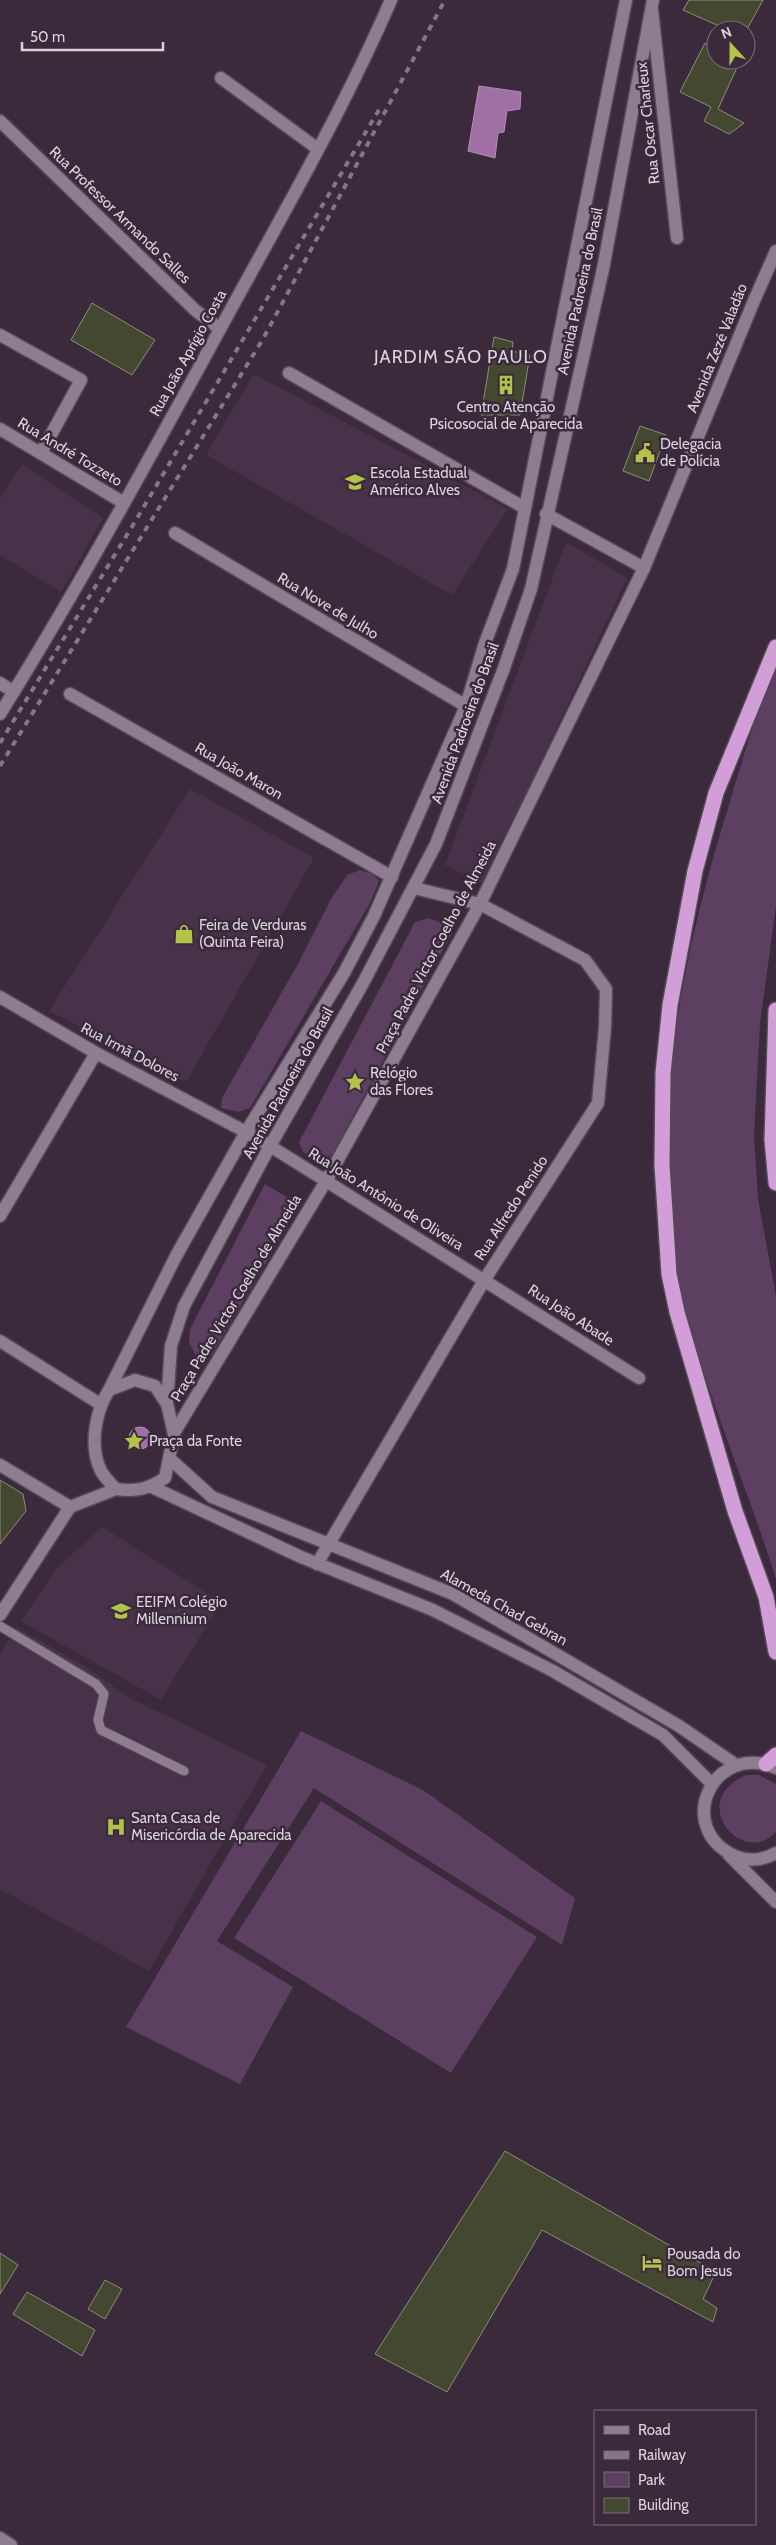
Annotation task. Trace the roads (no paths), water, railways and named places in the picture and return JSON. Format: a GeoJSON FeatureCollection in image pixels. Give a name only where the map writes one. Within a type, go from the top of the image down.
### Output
{"type":"FeatureCollection","features":[{"type":"Feature","properties":{"kind":"highway"},"geometry":{"type":"LineString","coordinates":[[776,647],[716,794],[696,871],[670,1005],[663,1072],[662,1165],[669,1274],[677,1312],[734,1511],[766,1597],[776,1652]]}},
{"type":"Feature","properties":{"kind":"highway"},"geometry":{"type":"LineString","coordinates":[[776,1010],[772,1140],[776,1183]]}},
{"type":"Feature","properties":{"kind":"street","name":"Rua João Aprígio Costa"},"geometry":{"type":"LineString","coordinates":[[0,714],[124,503],[220,329],[367,56],[391,0]]}},
{"type":"Feature","properties":{"kind":"street","name":"Avenida Padroeira do Brasil"},"geometry":{"type":"LineString","coordinates":[[110,1390],[176,1256],[246,1132],[344,974],[392,877],[466,706],[485,643],[513,569],[626,0]]}},
{"type":"Feature","properties":{"kind":"street","name":"Avenida Padroeira do Brasil"},"geometry":{"type":"LineString","coordinates":[[167,1404],[171,1346],[184,1306],[270,1146],[414,888],[452,806],[504,668],[531,589],[546,514],[603,270],[652,3]]}},
{"type":"Feature","properties":{"kind":"street","name":"Rua Oscar Charleux"},"geometry":{"type":"LineString","coordinates":[[652,3],[677,238]]}},
{"type":"Feature","properties":{"kind":"street"},"geometry":{"type":"LineString","coordinates":[[221,78],[318,149]]}},
{"type":"Feature","properties":{"kind":"street","name":"Rua Professor Armando Salles"},"geometry":{"type":"LineString","coordinates":[[0,121],[194,310],[220,329]]}},
{"type":"Feature","properties":{"kind":"street","name":"Avenida Zezé Valadão"},"geometry":{"type":"LineString","coordinates":[[644,568],[752,303],[776,251]]}},
{"type":"Feature","properties":{"kind":"street"},"geometry":{"type":"LineString","coordinates":[[0,335],[81,380],[41,453]]}},
{"type":"Feature","properties":{"kind":"street"},"geometry":{"type":"LineString","coordinates":[[289,373],[524,507]]}},
{"type":"Feature","properties":{"kind":"street","name":"Rua André Tozzeto"},"geometry":{"type":"LineString","coordinates":[[0,429],[124,503]]}},
{"type":"Feature","properties":{"kind":"street"},"geometry":{"type":"LineString","coordinates":[[546,514],[644,568]]}},
{"type":"Feature","properties":{"kind":"street","name":"Rua Nove de Julho"},"geometry":{"type":"LineString","coordinates":[[175,533],[466,706]]}},
{"type":"Feature","properties":{"kind":"street","name":"Praça Padre Victor Coelho de Almeida"},"geometry":{"type":"LineString","coordinates":[[174,1433],[326,1181],[480,904],[644,568]]}},
{"type":"Feature","properties":{"kind":"street"},"geometry":{"type":"LineString","coordinates":[[0,684],[14,692]]}},
{"type":"Feature","properties":{"kind":"street","name":"Rua João Maron"},"geometry":{"type":"LineString","coordinates":[[70,694],[392,877]]}},
{"type":"Feature","properties":{"kind":"street"},"geometry":{"type":"LineString","coordinates":[[414,888],[480,904]]}},
{"type":"Feature","properties":{"kind":"street","name":"Rua Alfredo Penido"},"geometry":{"type":"LineString","coordinates":[[317,1564],[485,1279],[598,1103],[605,1027],[606,989],[585,960],[480,904]]}},
{"type":"Feature","properties":{"kind":"street","name":"Rua Irmã Dolores"},"geometry":{"type":"LineString","coordinates":[[0,997],[96,1053],[270,1146]]}},
{"type":"Feature","properties":{"kind":"street"},"geometry":{"type":"LineString","coordinates":[[0,1216],[96,1053]]}},
{"type":"Feature","properties":{"kind":"street","name":"Rua João Antônio de Oliveira"},"geometry":{"type":"LineString","coordinates":[[270,1146],[485,1279]]}},
{"type":"Feature","properties":{"kind":"street","name":"Rua João Abade"},"geometry":{"type":"LineString","coordinates":[[485,1279],[639,1378]]}},
{"type":"Feature","properties":{"kind":"street"},"geometry":{"type":"LineString","coordinates":[[0,1341],[100,1404]]}},
{"type":"Feature","properties":{"kind":"street"},"geometry":{"type":"LineString","coordinates":[[0,1615],[70,1507],[116,1489],[135,1492],[152,1487],[165,1478],[174,1433],[167,1404],[154,1386],[135,1380],[110,1390],[100,1404],[94,1445],[101,1471],[116,1489]]}},
{"type":"Feature","properties":{"kind":"street","name":"Alameda Chad Gebran"},"geometry":{"type":"LineString","coordinates":[[169,1458],[212,1497],[453,1594],[679,1726],[736,1765]]}},
{"type":"Feature","properties":{"kind":"street"},"geometry":{"type":"LineString","coordinates":[[0,1466],[70,1507]]}},
{"type":"Feature","properties":{"kind":"street"},"geometry":{"type":"LineString","coordinates":[[152,1487],[317,1564],[433,1610],[576,1684],[663,1736],[712,1784]]}},
{"type":"Feature","properties":{"kind":"street"},"geometry":{"type":"LineString","coordinates":[[406,1599],[414,1578]]}},
{"type":"Feature","properties":{"kind":"street"},"geometry":{"type":"LineString","coordinates":[[576,1684],[584,1671]]}},
{"type":"Feature","properties":{"kind":"street"},"geometry":{"type":"LineString","coordinates":[[773,1762],[750,1762],[736,1765],[722,1772],[712,1784],[704,1806],[707,1828],[714,1841],[776,1902]]}},
{"type":"Feature","properties":{"kind":"street"},"geometry":{"type":"LineString","coordinates":[[726,1852],[740,1858],[755,1859],[776,1853]]}},
{"type":"Feature","properties":{"kind":"street"},"geometry":{"type":"LineString","coordinates":[[0,2538],[11,2545]]}},
{"type":"Feature","properties":{"kind":"lane"},"geometry":{"type":"LineString","coordinates":[[0,1626],[96,1684],[104,1694],[98,1720],[101,1730],[184,1771]]}},
{"type":"Feature","properties":{"kind":"railway"},"geometry":{"type":"LineString","coordinates":[[0,766],[263,339],[445,0]]}},
{"type":"Feature","properties":{"kind":"railway"},"geometry":{"type":"LineString","coordinates":[[0,743],[136,520],[380,108]]}},
{"type":"Feature","properties":{"kind":"place","name":"Centro Atenção Psicosocial de Aparecida"},"geometry":{"type":"Point","coordinates":[506,385]}},
{"type":"Feature","properties":{"kind":"place","name":"Delegacia de Polícia"},"geometry":{"type":"Point","coordinates":[645,453]}},
{"type":"Feature","properties":{"kind":"place","name":"Escola Estadual Américo Alves"},"geometry":{"type":"Point","coordinates":[355,482]}},
{"type":"Feature","properties":{"kind":"place","name":"Feira de Verduras (Quinta Feira)"},"geometry":{"type":"Point","coordinates":[184,934]}},
{"type":"Feature","properties":{"kind":"place","name":"Relógio das Flores"},"geometry":{"type":"Point","coordinates":[355,1082]}},
{"type":"Feature","properties":{"kind":"place","name":"Praça da Fonte"},"geometry":{"type":"Point","coordinates":[134,1441]}},
{"type":"Feature","properties":{"kind":"place","name":"EEIFM Colégio Millennium"},"geometry":{"type":"Point","coordinates":[121,1611]}},
{"type":"Feature","properties":{"kind":"place","name":"Santa Casa de Misericórdia de Aparecida"},"geometry":{"type":"Point","coordinates":[116,1827]}},
{"type":"Feature","properties":{"kind":"place","name":"Pousada do Bom Jesus"},"geometry":{"type":"Point","coordinates":[652,2263]}},
{"type":"Feature","properties":{"kind":"district","name":"JARDIM SÃO PAULO"},"geometry":{"type":"Point","coordinates":[461,357]}}]}
